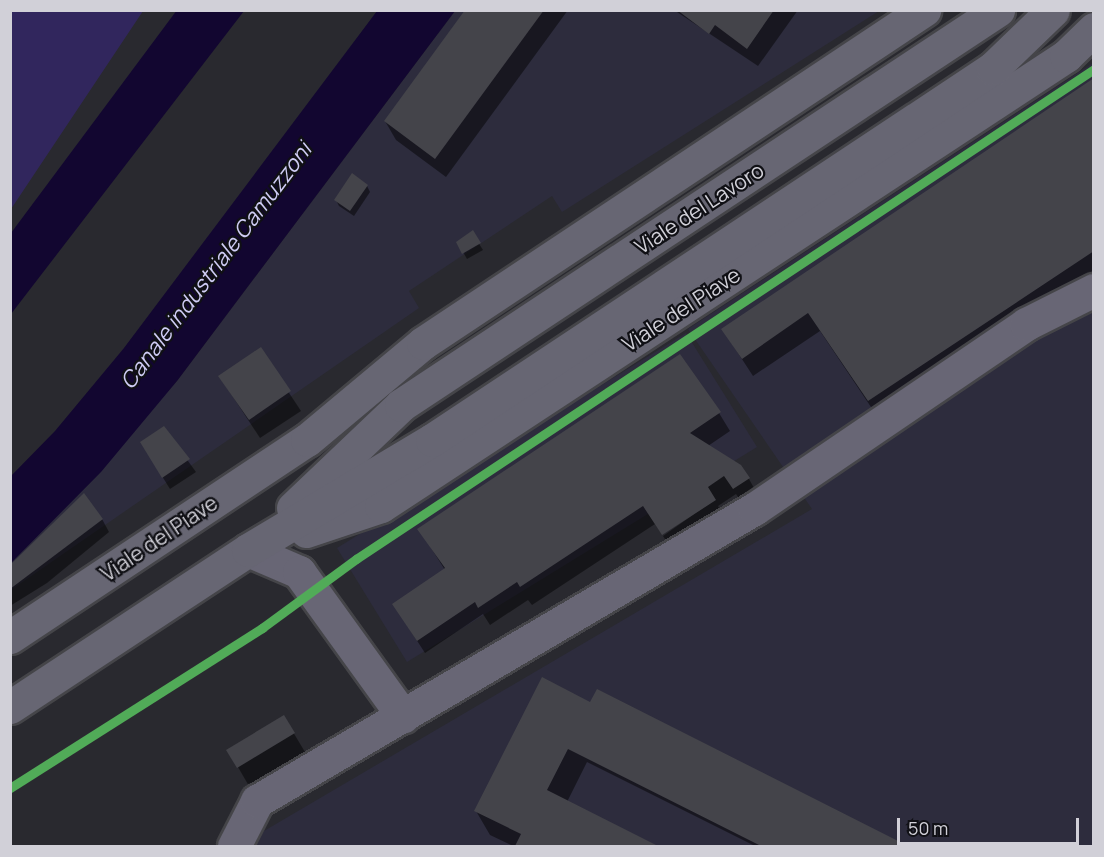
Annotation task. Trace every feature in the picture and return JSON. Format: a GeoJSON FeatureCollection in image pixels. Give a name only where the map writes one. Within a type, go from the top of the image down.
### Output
{"type":"FeatureCollection","features":[{"type":"Feature","properties":{"kind":"main road","name":"Viale del Lavoro"},"geometry":{"type":"LineString","coordinates":[[401,405],[998,10]]}},
{"type":"Feature","properties":{"kind":"main road","name":"Viale del Piave"},"geometry":{"type":"LineString","coordinates":[[10,707],[248,550],[432,440],[993,68],[1053,10]]}},
{"type":"Feature","properties":{"kind":"main road","name":"Viale del Piave"},"geometry":{"type":"LineString","coordinates":[[10,637],[307,440],[423,344],[923,11]]}},
{"type":"Feature","properties":{"kind":"main road","name":"Viale del Piave"},"geometry":{"type":"LineString","coordinates":[[248,550],[381,506],[1057,62],[1094,29]]}},
{"type":"Feature","properties":{"kind":"main road","name":"Viale del Piave"},"geometry":{"type":"LineString","coordinates":[[248,550],[401,405]]}},
{"type":"Feature","properties":{"kind":"main road","name":"Viale del Piave"},"geometry":{"type":"LineString","coordinates":[[307,440],[401,405]]}},
{"type":"Feature","properties":{"kind":"lane"},"geometry":{"type":"LineString","coordinates":[[234,846],[257,801],[754,509],[1026,324],[1094,290]]}},
{"type":"Feature","properties":{"kind":"lane"},"geometry":{"type":"LineString","coordinates":[[248,550],[299,572],[403,716]]}},
{"type":"Feature","properties":{"kind":"shaded area"},"geometry":{"type":"Polygon","coordinates":[[[10,11],[143,11],[11,209],[10,11]]]}},
{"type":"Feature","properties":{"kind":"shaded area"},"geometry":{"type":"Polygon","coordinates":[[[455,11],[879,11],[562,212],[552,196],[409,291],[419,308],[11,590],[11,563],[177,381],[455,11]]]}},
{"type":"Feature","properties":{"kind":"shaded area"},"geometry":{"type":"Polygon","coordinates":[[[1093,63],[1093,846],[254,846],[264,831],[812,509],[688,329],[1093,63]]]}},
{"type":"Feature","properties":{"kind":"shaded area"},"geometry":{"type":"Polygon","coordinates":[[[686,333],[757,447],[407,662],[337,548],[686,333]]]}},
{"type":"Feature","properties":{"kind":"water"},"geometry":{"type":"Polygon","coordinates":[[[177,10],[244,11],[11,314],[11,233],[177,10]]]}},
{"type":"Feature","properties":{"kind":"water","name":"Canale industriale Camuzzoni"},"geometry":{"type":"Polygon","coordinates":[[[377,11],[455,11],[177,381],[101,472],[11,563],[11,476],[55,431],[124,348],[377,11]]]}},
{"type":"Feature","properties":{"kind":"building"},"geometry":{"type":"Polygon","coordinates":[[[465,10],[544,10],[435,159],[384,121],[465,10]]]}},
{"type":"Feature","properties":{"kind":"building"},"geometry":{"type":"Polygon","coordinates":[[[677,10],[774,10],[747,49],[715,25],[709,34],[677,10]]]}},
{"type":"Feature","properties":{"kind":"building"},"geometry":{"type":"Polygon","coordinates":[[[1094,78],[1094,251],[868,401],[808,313],[742,359],[721,329],[1094,78]]]}},
{"type":"Feature","properties":{"kind":"building"},"geometry":{"type":"Polygon","coordinates":[[[352,173],[368,185],[350,211],[334,200],[352,173]]]}},
{"type":"Feature","properties":{"kind":"building"},"geometry":{"type":"Polygon","coordinates":[[[473,230],[481,243],[462,254],[456,242],[473,230]]]}},
{"type":"Feature","properties":{"kind":"building"},"geometry":{"type":"Polygon","coordinates":[[[261,347],[291,391],[249,420],[218,376],[261,347]]]}},
{"type":"Feature","properties":{"kind":"building"},"geometry":{"type":"Polygon","coordinates":[[[680,354],[721,412],[690,433],[741,465],[750,478],[733,489],[724,476],[708,487],[716,500],[662,535],[643,506],[520,587],[517,582],[478,608],[475,602],[417,641],[392,604],[445,568],[417,529],[680,354]]]}},
{"type":"Feature","properties":{"kind":"building"},"geometry":{"type":"Polygon","coordinates":[[[164,426],[190,459],[162,478],[140,442],[164,426]]]}},
{"type":"Feature","properties":{"kind":"building"},"geometry":{"type":"Polygon","coordinates":[[[84,493],[103,519],[10,589],[10,565],[84,493]]]}},
{"type":"Feature","properties":{"kind":"building"},"geometry":{"type":"Polygon","coordinates":[[[542,677],[590,702],[597,689],[908,846],[761,846],[568,749],[547,790],[658,846],[515,846],[521,834],[474,811],[542,677]]]}},
{"type":"Feature","properties":{"kind":"building"},"geometry":{"type":"Polygon","coordinates":[[[284,715],[295,733],[237,768],[226,750],[284,715]]]}},
{"type":"Feature","properties":{"kind":"cycle path"},"geometry":{"type":"LineString","coordinates":[[10,788],[262,628],[356,559],[1094,69]]}}]}
